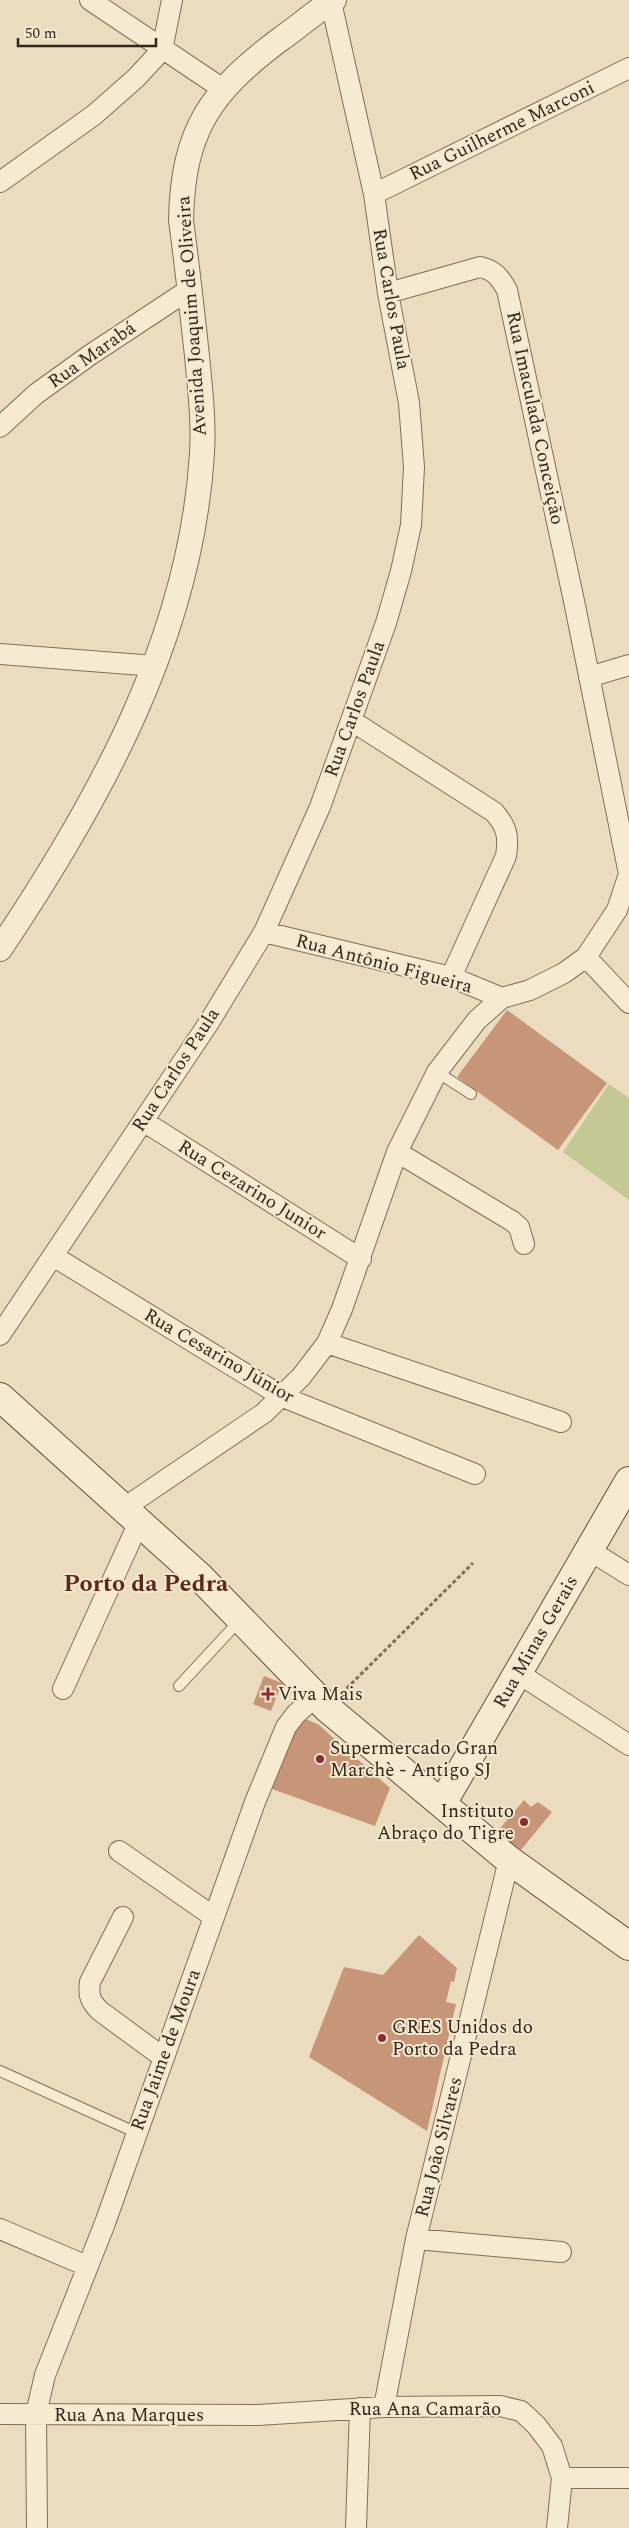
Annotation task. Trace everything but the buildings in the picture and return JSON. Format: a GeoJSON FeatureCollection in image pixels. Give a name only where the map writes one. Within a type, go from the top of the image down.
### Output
{"type":"FeatureCollection","features":[{"type":"Feature","properties":{"kind":"main road"},"geometry":{"type":"LineString","coordinates":[[2,1404],[132,1515],[200,1577],[321,1702],[443,1802],[509,1860],[629,1946]]}},
{"type":"Feature","properties":{"kind":"main road","name":"Rua Minas Gerais"},"geometry":{"type":"LineString","coordinates":[[443,1802],[629,1481]]}},
{"type":"Feature","properties":{"kind":"street"},"geometry":{"type":"LineString","coordinates":[[90,0],[162,50],[223,89]]}},
{"type":"Feature","properties":{"kind":"street"},"geometry":{"type":"LineString","coordinates":[[0,182],[94,115],[136,78],[162,50],[172,0]]}},
{"type":"Feature","properties":{"kind":"street","name":"Avenida Joaquim de Oliveira"},"geometry":{"type":"LineString","coordinates":[[0,949],[52,871],[90,804],[155,666],[174,611],[186,565],[196,508],[201,462],[202,403],[181,220],[182,190],[194,134],[203,116],[223,89],[247,64],[332,1]]}},
{"type":"Feature","properties":{"kind":"street","name":"Rua Carlos Paula"},"geometry":{"type":"LineString","coordinates":[[0,1336],[208,1024],[264,932],[320,807],[386,624],[401,571],[411,526],[414,467],[410,403],[388,294],[374,194],[332,1]]}},
{"type":"Feature","properties":{"kind":"street","name":"Rua Guilherme Marconi"},"geometry":{"type":"LineString","coordinates":[[374,194],[629,68]]}},
{"type":"Feature","properties":{"kind":"street","name":"Rua Imaculada Conceição"},"geometry":{"type":"LineString","coordinates":[[388,294],[480,267],[491,269],[507,290],[514,312],[534,420],[629,874]]}},
{"type":"Feature","properties":{"kind":"street","name":"Rua Marabá"},"geometry":{"type":"LineString","coordinates":[[0,427],[36,394],[90,355],[190,289]]}},
{"type":"Feature","properties":{"kind":"street"},"geometry":{"type":"LineString","coordinates":[[0,654],[155,666]]}},
{"type":"Feature","properties":{"kind":"street"},"geometry":{"type":"LineString","coordinates":[[589,677],[629,665]]}},
{"type":"Feature","properties":{"kind":"street"},"geometry":{"type":"LineString","coordinates":[[352,721],[494,812],[505,825],[509,837],[506,856],[451,977]]}},
{"type":"Feature","properties":{"kind":"street"},"geometry":{"type":"LineString","coordinates":[[63,1689],[132,1515],[283,1397],[327,1343],[361,1259],[397,1152],[437,1072],[476,1020],[502,998],[530,990],[564,973],[586,958],[617,910],[629,874]]}},
{"type":"Feature","properties":{"kind":"street","name":"Rua Antônio Figueira"},"geometry":{"type":"LineString","coordinates":[[264,932],[451,977],[502,998]]}},
{"type":"Feature","properties":{"kind":"street"},"geometry":{"type":"LineString","coordinates":[[586,958],[629,1003]]}},
{"type":"Feature","properties":{"kind":"street","name":"Rua Cezarino Junior"},"geometry":{"type":"LineString","coordinates":[[143,1121],[361,1259]]}},
{"type":"Feature","properties":{"kind":"street"},"geometry":{"type":"LineString","coordinates":[[397,1152],[519,1226],[524,1244]]}},
{"type":"Feature","properties":{"kind":"street","name":"Rua Cesarino Júnior"},"geometry":{"type":"LineString","coordinates":[[53,1256],[283,1397],[476,1474]]}},
{"type":"Feature","properties":{"kind":"street"},"geometry":{"type":"LineString","coordinates":[[327,1343],[561,1422]]}},
{"type":"Feature","properties":{"kind":"street"},"geometry":{"type":"LineString","coordinates":[[589,1550],[629,1575]]}},
{"type":"Feature","properties":{"kind":"street"},"geometry":{"type":"LineString","coordinates":[[518,1673],[629,1746]]}},
{"type":"Feature","properties":{"kind":"street","name":"Rua Jaime de Moura"},"geometry":{"type":"LineString","coordinates":[[37,2528],[36,2414],[45,2375],[137,2132],[255,1802],[286,1727],[296,1714],[321,1702]]}},
{"type":"Feature","properties":{"kind":"street"},"geometry":{"type":"LineString","coordinates":[[118,1851],[214,1917]]}},
{"type":"Feature","properties":{"kind":"street","name":"Rua João Silvares"},"geometry":{"type":"LineString","coordinates":[[384,2407],[416,2239],[509,1860]]}},
{"type":"Feature","properties":{"kind":"street"},"geometry":{"type":"LineString","coordinates":[[123,1917],[90,1982],[88,1993],[92,2003],[100,2011],[164,2058]]}},
{"type":"Feature","properties":{"kind":"street"},"geometry":{"type":"LineString","coordinates":[[0,2229],[87,2266]]}},
{"type":"Feature","properties":{"kind":"street"},"geometry":{"type":"LineString","coordinates":[[416,2239],[561,2252]]}},
{"type":"Feature","properties":{"kind":"street","name":"Rua Ana Camarão"},"geometry":{"type":"LineString","coordinates":[[258,2415],[384,2407],[500,2406],[521,2411],[536,2425],[552,2446],[562,2478],[557,2528]]}},
{"type":"Feature","properties":{"kind":"street"},"geometry":{"type":"LineString","coordinates":[[356,2528],[360,2408]]}},
{"type":"Feature","properties":{"kind":"street","name":"Rua Ana Marques"},"geometry":{"type":"LineString","coordinates":[[0,2414],[258,2415]]}},
{"type":"Feature","properties":{"kind":"street"},"geometry":{"type":"LineString","coordinates":[[562,2478],[629,2478]]}},
{"type":"Feature","properties":{"kind":"lane"},"geometry":{"type":"LineString","coordinates":[[437,1072],[472,1094]]}},
{"type":"Feature","properties":{"kind":"lane"},"geometry":{"type":"LineString","coordinates":[[179,1686],[240,1619]]}},
{"type":"Feature","properties":{"kind":"lane"},"geometry":{"type":"LineString","coordinates":[[0,2071],[137,2132]]}},
{"type":"Feature","properties":{"kind":"path"},"geometry":{"type":"LineString","coordinates":[[321,1702],[473,1562]]}},
{"type":"Feature","properties":{"kind":"green space"},"geometry":{"type":"Polygon","coordinates":[[[609,1084],[629,1098],[629,1200],[563,1152],[609,1084]]]}},
{"type":"Feature","properties":{"kind":"place","name":"Viva Mais"},"geometry":{"type":"Point","coordinates":[268,1694]}},
{"type":"Feature","properties":{"kind":"place","name":"Supermercado Gran Marchè - Antigo SJ"},"geometry":{"type":"Point","coordinates":[320,1759]}},
{"type":"Feature","properties":{"kind":"place","name":"Instituto Abraço do Tigre"},"geometry":{"type":"Point","coordinates":[524,1822]}},
{"type":"Feature","properties":{"kind":"place","name":"GRES Unidos do Porto da Pedra"},"geometry":{"type":"Point","coordinates":[382,2038]}},
{"type":"Feature","properties":{"kind":"district","name":"Porto da Pedra"},"geometry":{"type":"Point","coordinates":[146,1584]}}]}
